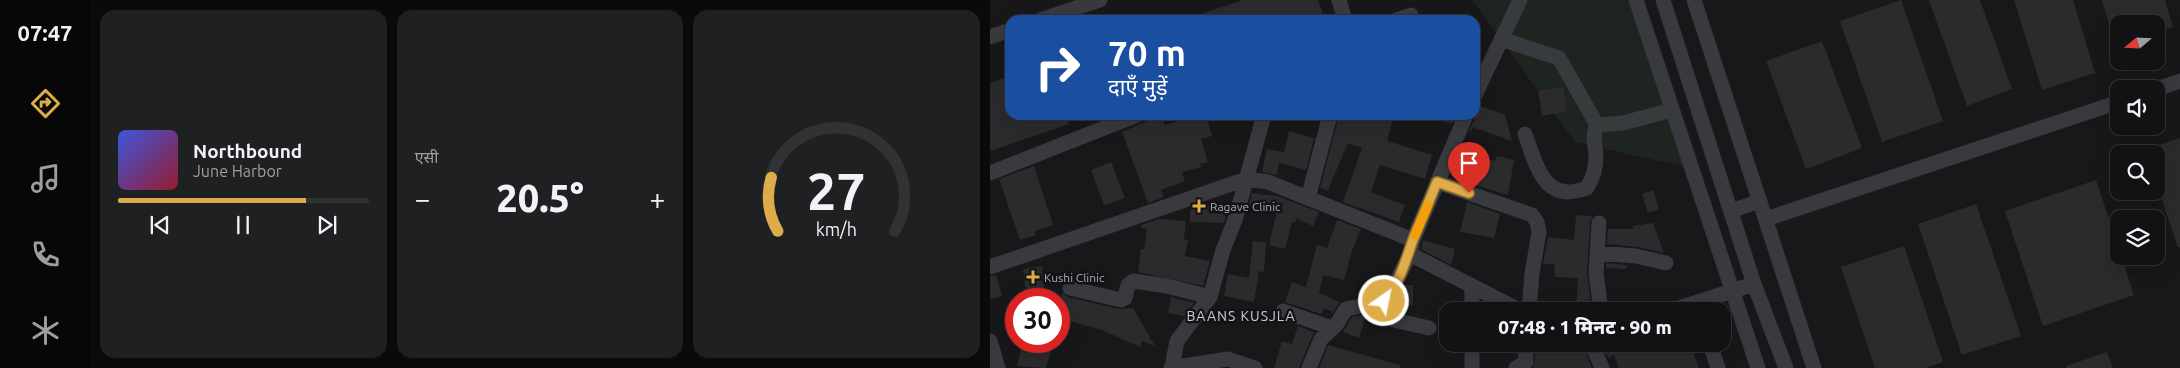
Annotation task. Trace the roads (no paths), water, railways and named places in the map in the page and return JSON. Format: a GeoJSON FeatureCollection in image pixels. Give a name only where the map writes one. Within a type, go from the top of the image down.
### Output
{"type":"FeatureCollection","features":[{"type":"Feature","properties":{"kind":"street"},"geometry":{"type":"LineString","coordinates":[[1055,15],[1100,0]]}},
{"type":"Feature","properties":{"kind":"street"},"geometry":{"type":"LineString","coordinates":[[1339,0],[1344,15]]}},
{"type":"Feature","properties":{"kind":"street"},"geometry":{"type":"LineString","coordinates":[[1480,84],[1520,0]]}},
{"type":"Feature","properties":{"kind":"street"},"geometry":{"type":"LineString","coordinates":[[1636,0],[1758,368]]}},
{"type":"Feature","properties":{"kind":"street"},"geometry":{"type":"LineString","coordinates":[[1663,0],[1754,284],[1786,368]]}},
{"type":"Feature","properties":{"kind":"street"},"geometry":{"type":"LineString","coordinates":[[1694,0],[1814,368]]}},
{"type":"Feature","properties":{"kind":"street"},"geometry":{"type":"LineString","coordinates":[[990,37],[1005,32]]}},
{"type":"Feature","properties":{"kind":"street"},"geometry":{"type":"LineString","coordinates":[[1501,39],[1559,58],[1597,125]]}},
{"type":"Feature","properties":{"kind":"street"},"geometry":{"type":"LineString","coordinates":[[2165,86],[2180,81]]}},
{"type":"Feature","properties":{"kind":"street"},"geometry":{"type":"LineString","coordinates":[[1766,220],[2110,105]]}},
{"type":"Feature","properties":{"kind":"street"},"geometry":{"type":"LineString","coordinates":[[1597,125],[1622,123],[1672,110]]}},
{"type":"Feature","properties":{"kind":"street"},"geometry":{"type":"LineString","coordinates":[[990,173],[1125,120]]}},
{"type":"Feature","properties":{"kind":"street"},"geometry":{"type":"LineString","coordinates":[[1253,368],[1228,358],[1171,368],[1177,341],[1210,297],[1263,120]]}},
{"type":"Feature","properties":{"kind":"street"},"geometry":{"type":"LineString","coordinates":[[1308,198],[1329,120]]}},
{"type":"Feature","properties":{"kind":"street"},"geometry":{"type":"LineString","coordinates":[[1309,368],[1321,339],[1348,308],[1384,301],[1396,283],[1464,120]]}},
{"type":"Feature","properties":{"kind":"street"},"geometry":{"type":"LineString","coordinates":[[1525,134],[1542,177],[1552,187],[1567,192],[1587,188],[1594,175],[1596,157],[1593,134],[1597,125]]}},
{"type":"Feature","properties":{"kind":"street"},"geometry":{"type":"LineString","coordinates":[[990,267],[1246,179],[1268,182],[1308,198],[1412,247],[1472,287],[1503,302]]}},
{"type":"Feature","properties":{"kind":"street"},"geometry":{"type":"LineString","coordinates":[[1437,182],[1532,215],[1537,222],[1538,232],[1530,302]]}},
{"type":"Feature","properties":{"kind":"street"},"geometry":{"type":"LineString","coordinates":[[1731,212],[1760,201]]}},
{"type":"Feature","properties":{"kind":"street"},"geometry":{"type":"LineString","coordinates":[[1599,223],[1596,273],[1600,302]]}},
{"type":"Feature","properties":{"kind":"street"},"geometry":{"type":"LineString","coordinates":[[1598,253],[1636,256],[1666,263]]}},
{"type":"Feature","properties":{"kind":"street"},"geometry":{"type":"LineString","coordinates":[[1070,288],[1121,300],[1125,298],[1128,286],[1133,281],[1167,286],[1210,297]]}},
{"type":"Feature","properties":{"kind":"street"},"geometry":{"type":"LineString","coordinates":[[1709,302],[1732,291],[1754,284]]}},
{"type":"Feature","properties":{"kind":"street"},"geometry":{"type":"LineString","coordinates":[[1472,287],[1472,302]]}},
{"type":"Feature","properties":{"kind":"street"},"geometry":{"type":"LineString","coordinates":[[1384,301],[1390,317],[1394,320],[1429,328]]}},
{"type":"Feature","properties":{"kind":"street"},"geometry":{"type":"LineString","coordinates":[[1283,311],[1332,328]]}},
{"type":"Feature","properties":{"kind":"street"},"geometry":{"type":"LineString","coordinates":[[990,341],[998,368]]}},
{"type":"Feature","properties":{"kind":"street"},"geometry":{"type":"LineString","coordinates":[[1472,352],[1472,368]]}},
{"type":"Feature","properties":{"kind":"street"},"geometry":{"type":"LineString","coordinates":[[1516,368],[1526,362],[1525,352]]}},
{"type":"Feature","properties":{"kind":"street"},"geometry":{"type":"LineString","coordinates":[[1595,352],[1602,368]]}},
{"type":"Feature","properties":{"kind":"street"},"geometry":{"type":"LineString","coordinates":[[1713,352],[1718,368]]}},
{"type":"Feature","properties":{"kind":"place","name":"Ragave Clinic"},"geometry":{"type":"Point","coordinates":[1199,206]}},
{"type":"Feature","properties":{"kind":"place","name":"Kushi Clinic"},"geometry":{"type":"Point","coordinates":[1033,277]}},
{"type":"Feature","properties":{"kind":"district","name":"BAANS KUSJLA"},"geometry":{"type":"Point","coordinates":[1241,316]}}]}
